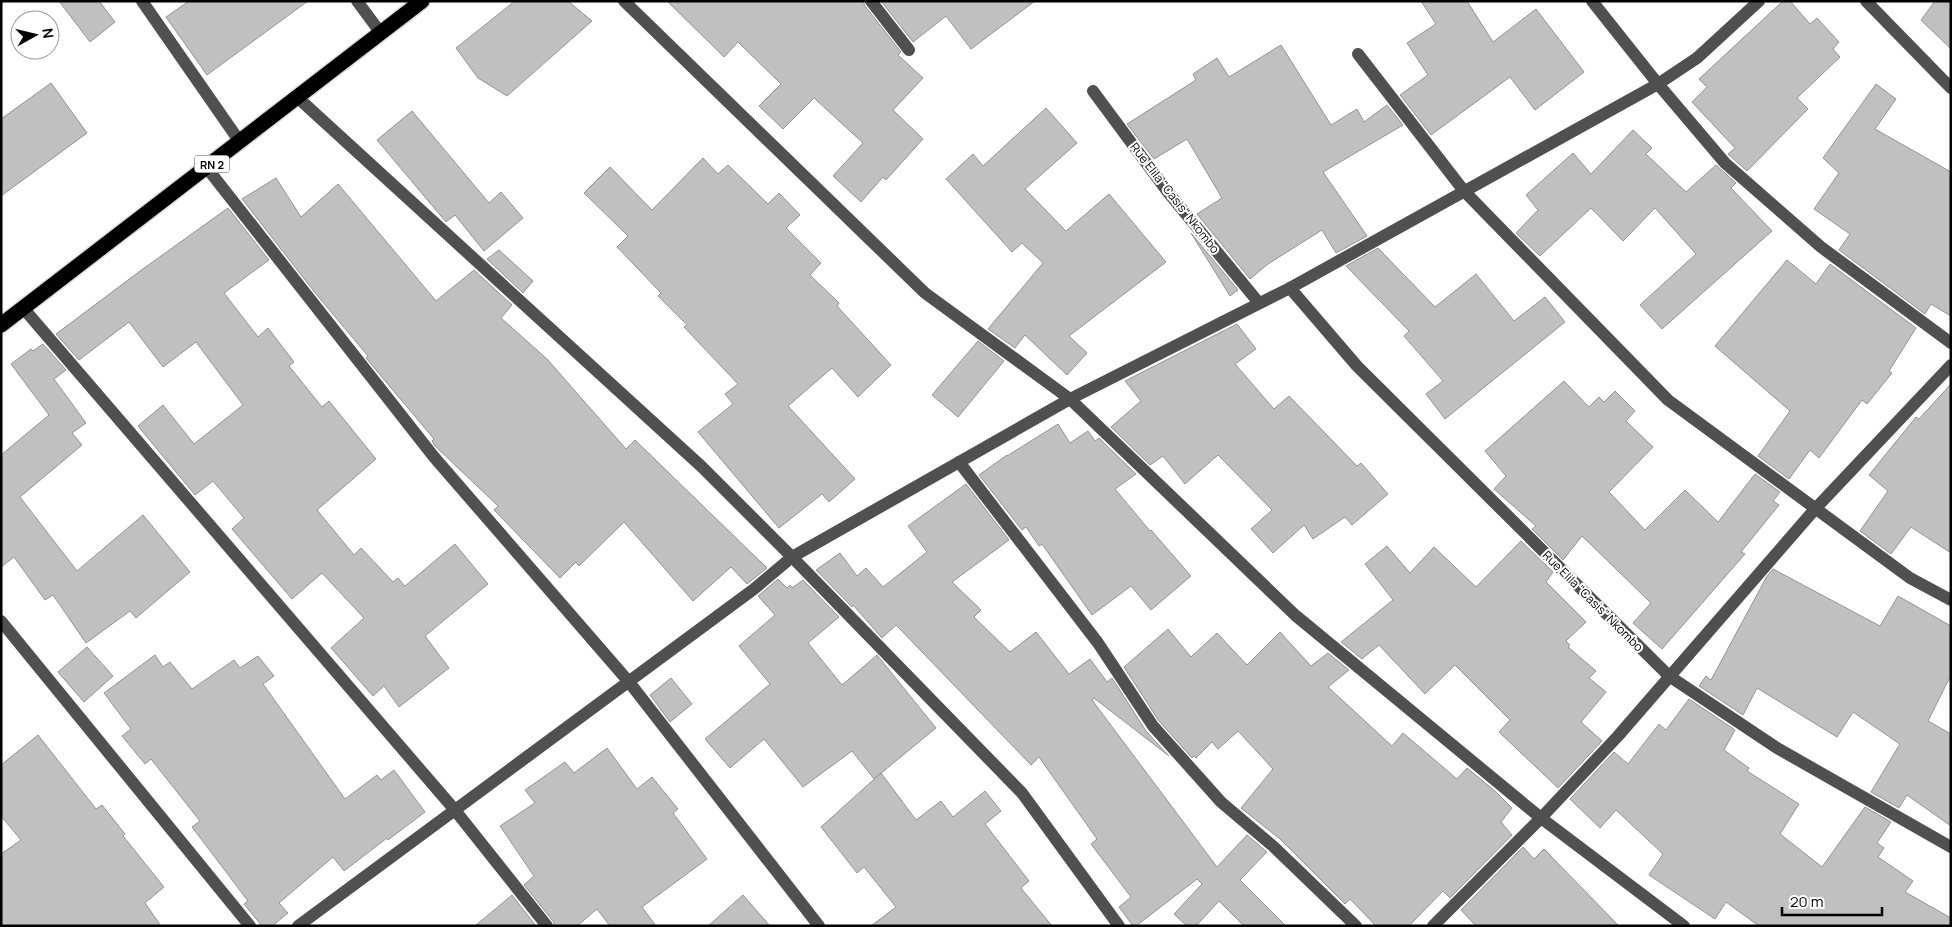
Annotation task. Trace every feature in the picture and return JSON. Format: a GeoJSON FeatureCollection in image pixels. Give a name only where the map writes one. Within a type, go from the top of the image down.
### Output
{"type":"FeatureCollection","features":[{"type":"Feature","properties":{"kind":"highway","name":"RN 2"},"geometry":{"type":"LineString","coordinates":[[1,325],[422,1]]}},
{"type":"Feature","properties":{"kind":"street"},"geometry":{"type":"LineString","coordinates":[[142,1],[240,142]]}},
{"type":"Feature","properties":{"kind":"street"},"geometry":{"type":"LineString","coordinates":[[357,1],[380,32]]}},
{"type":"Feature","properties":{"kind":"street"},"geometry":{"type":"LineString","coordinates":[[624,1],[925,293],[1070,399],[1296,615],[1541,818],[1684,926]]}},
{"type":"Feature","properties":{"kind":"street"},"geometry":{"type":"LineString","coordinates":[[871,1],[909,50]]}},
{"type":"Feature","properties":{"kind":"street"},"geometry":{"type":"LineString","coordinates":[[1592,1],[1658,84],[1725,163],[1821,247],[1951,343]]}},
{"type":"Feature","properties":{"kind":"street"},"geometry":{"type":"LineString","coordinates":[[298,926],[454,809],[754,590],[792,557],[1070,399],[1290,288],[1658,84],[1697,58],[1758,1]]}},
{"type":"Feature","properties":{"kind":"street"},"geometry":{"type":"LineString","coordinates":[[1866,1],[1951,88]]}},
{"type":"Feature","properties":{"kind":"street"},"geometry":{"type":"LineString","coordinates":[[1358,54],[1464,190],[1668,400],[1910,578],[1951,600]]}},
{"type":"Feature","properties":{"kind":"street","name":"Rue Elila \"Casis\" Nkombo"},"geometry":{"type":"LineString","coordinates":[[1093,91],[1167,191],[1260,303]]}},
{"type":"Feature","properties":{"kind":"street"},"geometry":{"type":"LineString","coordinates":[[297,97],[702,467],[792,557],[1022,793],[1119,926]]}},
{"type":"Feature","properties":{"kind":"street"},"geometry":{"type":"LineString","coordinates":[[206,168],[434,457],[629,682],[819,926]]}},
{"type":"Feature","properties":{"kind":"street","name":"Rue Elila \"Casis\" Nkombo"},"geometry":{"type":"LineString","coordinates":[[1290,288],[1357,366],[1669,676],[1777,748],[1951,847]]}},
{"type":"Feature","properties":{"kind":"street"},"geometry":{"type":"LineString","coordinates":[[24,309],[454,809],[547,926]]}},
{"type":"Feature","properties":{"kind":"street"},"geometry":{"type":"LineString","coordinates":[[1433,926],[1541,818],[1618,736],[1815,509],[1951,365]]}},
{"type":"Feature","properties":{"kind":"street"},"geometry":{"type":"LineString","coordinates":[[959,462],[1098,643],[1153,726],[1221,802],[1274,846],[1356,926]]}},
{"type":"Feature","properties":{"kind":"street"},"geometry":{"type":"LineString","coordinates":[[1,621],[250,926]]}},
{"type":"Feature","properties":{"kind":"building"},"geometry":{"type":"Polygon","coordinates":[[[59,1],[99,1],[115,22],[90,42],[59,1]]]}},
{"type":"Feature","properties":{"kind":"building"},"geometry":{"type":"Polygon","coordinates":[[[189,1],[308,1],[207,75],[166,17],[189,1]]]}},
{"type":"Feature","properties":{"kind":"building"},"geometry":{"type":"Polygon","coordinates":[[[515,1],[568,1],[592,21],[507,96],[478,78],[456,48],[515,1]]]}},
{"type":"Feature","properties":{"kind":"building"},"geometry":{"type":"Polygon","coordinates":[[[667,1],[863,1],[901,52],[898,55],[923,78],[893,110],[923,139],[886,180],[883,177],[861,202],[833,176],[863,143],[814,98],[783,129],[759,106],[781,84],[738,42],[724,57],[667,1]]]}},
{"type":"Feature","properties":{"kind":"building"},"geometry":{"type":"Polygon","coordinates":[[[881,1],[1035,1],[971,49],[946,16],[913,42],[881,1]]]}},
{"type":"Feature","properties":{"kind":"building"},"geometry":{"type":"Polygon","coordinates":[[[1421,1],[1467,1],[1493,42],[1536,9],[1584,72],[1535,110],[1510,77],[1431,135],[1400,95],[1428,75],[1407,43],[1436,24],[1421,1]]]}},
{"type":"Feature","properties":{"kind":"building"},"geometry":{"type":"Polygon","coordinates":[[[1783,1],[1790,1],[1810,24],[1817,18],[1839,42],[1833,49],[1840,57],[1797,98],[1808,109],[1747,171],[1728,154],[1735,148],[1692,102],[1707,87],[1699,79],[1783,1]]]}},
{"type":"Feature","properties":{"kind":"building"},"geometry":{"type":"Polygon","coordinates":[[[1935,1],[1951,1],[1951,49],[1921,20],[1935,1]]]}},
{"type":"Feature","properties":{"kind":"building"},"geometry":{"type":"Polygon","coordinates":[[[1281,45],[1331,125],[1357,109],[1364,122],[1387,105],[1403,125],[1323,172],[1367,236],[1336,253],[1322,230],[1268,264],[1250,279],[1197,214],[1222,198],[1187,139],[1154,159],[1127,124],[1196,80],[1193,74],[1217,58],[1229,77],[1281,45]]]}},
{"type":"Feature","properties":{"kind":"building"},"geometry":{"type":"Polygon","coordinates":[[[51,83],[87,133],[1,196],[1,119],[51,83]]]}},
{"type":"Feature","properties":{"kind":"building"},"geometry":{"type":"Polygon","coordinates":[[[1876,84],[1896,99],[1875,129],[1951,172],[1951,316],[1931,304],[1925,314],[1839,250],[1850,234],[1814,209],[1839,173],[1823,158],[1876,84]]]}},
{"type":"Feature","properties":{"kind":"building"},"geometry":{"type":"Polygon","coordinates":[[[1046,108],[1077,143],[1025,189],[1066,231],[1109,194],[1166,262],[1069,336],[1087,353],[1067,375],[1025,335],[1015,348],[988,329],[1043,263],[1022,243],[1012,252],[946,179],[973,154],[983,166],[1046,108]]]}},
{"type":"Feature","properties":{"kind":"building"},"geometry":{"type":"Polygon","coordinates":[[[412,111],[489,203],[501,192],[523,218],[484,251],[455,215],[446,222],[377,140],[412,111]]]}},
{"type":"Feature","properties":{"kind":"building"},"geometry":{"type":"Polygon","coordinates":[[[1633,130],[1652,148],[1646,154],[1686,192],[1716,165],[1736,183],[1731,188],[1772,231],[1662,329],[1640,305],[1696,254],[1655,208],[1623,241],[1591,208],[1540,256],[1516,233],[1538,210],[1526,195],[1573,153],[1591,174],[1633,130]]]}},
{"type":"Feature","properties":{"kind":"building"},"geometry":{"type":"Polygon","coordinates":[[[703,158],[718,174],[728,165],[768,204],[779,193],[800,215],[786,228],[821,263],[810,275],[839,303],[837,306],[891,365],[858,397],[832,368],[788,406],[855,479],[829,502],[822,494],[779,528],[698,432],[733,404],[725,394],[738,384],[684,327],[687,325],[658,296],[661,293],[617,247],[628,236],[584,193],[610,167],[652,210],[703,158]]]}},
{"type":"Feature","properties":{"kind":"building"},"geometry":{"type":"Polygon","coordinates":[[[276,178],[301,217],[338,184],[436,301],[474,270],[512,305],[501,318],[547,359],[626,449],[635,440],[767,568],[747,584],[731,567],[693,601],[624,522],[579,566],[576,562],[560,578],[494,510],[498,506],[435,446],[432,441],[434,439],[366,358],[368,356],[316,294],[242,199],[276,178]]]}},
{"type":"Feature","properties":{"kind":"building"},"geometry":{"type":"Polygon","coordinates":[[[228,208],[269,260],[224,293],[258,337],[268,328],[294,362],[289,366],[322,407],[329,401],[376,459],[317,510],[354,555],[361,548],[393,582],[398,578],[405,586],[455,544],[488,584],[425,636],[449,668],[399,707],[384,686],[373,696],[331,648],[364,618],[322,573],[292,599],[232,529],[244,518],[213,481],[195,495],[138,426],[163,405],[194,444],[243,405],[196,342],[163,367],[129,322],[79,360],[56,334],[228,208]]]}},
{"type":"Feature","properties":{"kind":"building"},"geometry":{"type":"Polygon","coordinates":[[[1191,233],[1238,290],[1230,296],[1191,233]]]}},
{"type":"Feature","properties":{"kind":"building"},"geometry":{"type":"Polygon","coordinates":[[[1378,248],[1435,307],[1476,274],[1514,321],[1545,297],[1565,322],[1445,419],[1426,394],[1443,381],[1404,336],[1409,331],[1346,266],[1378,248]]]}},
{"type":"Feature","properties":{"kind":"building"},"geometry":{"type":"Polygon","coordinates":[[[499,250],[533,281],[523,293],[487,259],[499,250]]]}},
{"type":"Feature","properties":{"kind":"building"},"geometry":{"type":"Polygon","coordinates":[[[1787,260],[1816,284],[1830,264],[1916,328],[1889,371],[1892,373],[1867,404],[1862,400],[1819,458],[1810,450],[1789,479],[1758,456],[1790,411],[1715,346],[1787,260]]]}},
{"type":"Feature","properties":{"kind":"building"},"geometry":{"type":"Polygon","coordinates":[[[1237,324],[1256,349],[1235,364],[1274,409],[1289,396],[1357,466],[1361,463],[1388,494],[1352,525],[1345,517],[1313,539],[1304,525],[1273,553],[1251,529],[1272,510],[1218,455],[1185,484],[1163,456],[1150,465],[1111,427],[1141,401],[1125,381],[1237,324]]]}},
{"type":"Feature","properties":{"kind":"building"},"geometry":{"type":"Polygon","coordinates":[[[978,341],[1004,361],[958,417],[932,395],[978,341]]]}},
{"type":"Feature","properties":{"kind":"building"},"geometry":{"type":"Polygon","coordinates":[[[43,344],[66,370],[54,379],[86,423],[72,433],[82,445],[20,497],[77,571],[143,515],[190,572],[136,618],[130,611],[86,643],[53,595],[45,600],[14,557],[1,567],[1,455],[49,415],[11,364],[31,349],[33,351],[43,344]]]}},
{"type":"Feature","properties":{"kind":"building"},"geometry":{"type":"Polygon","coordinates":[[[1564,381],[1589,407],[1599,397],[1604,402],[1615,391],[1635,411],[1626,421],[1653,447],[1609,492],[1645,530],[1685,490],[1718,522],[1755,474],[1780,492],[1773,501],[1779,505],[1741,552],[1745,554],[1662,649],[1633,623],[1651,603],[1582,536],[1563,560],[1532,529],[1536,526],[1494,489],[1506,476],[1485,451],[1564,381]]]}},
{"type":"Feature","properties":{"kind":"building"},"geometry":{"type":"Polygon","coordinates":[[[1951,384],[1951,553],[1911,527],[1891,554],[1860,531],[1888,491],[1869,475],[1916,417],[1919,419],[1951,384]]]}},
{"type":"Feature","properties":{"kind":"building"},"geometry":{"type":"Polygon","coordinates":[[[1058,424],[1070,443],[1088,431],[1095,441],[1099,438],[1136,474],[1115,489],[1191,576],[1151,610],[1131,586],[1092,615],[1042,544],[1039,546],[1026,527],[1022,530],[979,475],[1007,455],[1058,424]]]}},
{"type":"Feature","properties":{"kind":"building"},"geometry":{"type":"Polygon","coordinates":[[[966,484],[1009,540],[952,582],[981,610],[974,617],[1010,652],[1036,632],[1069,674],[1090,659],[1107,682],[1112,678],[1146,731],[1169,756],[1094,698],[1092,700],[1217,867],[1247,835],[1267,852],[1240,880],[1286,926],[1244,926],[1219,901],[1196,926],[1187,926],[1174,914],[1202,884],[1197,879],[1136,926],[1133,926],[1119,907],[1131,897],[1091,844],[1097,839],[1039,757],[1031,765],[896,625],[882,638],[853,605],[852,607],[816,570],[840,553],[857,576],[866,568],[883,587],[927,552],[908,526],[966,484]]]}},
{"type":"Feature","properties":{"kind":"building"},"geometry":{"type":"Polygon","coordinates":[[[1521,541],[1553,572],[1546,582],[1586,622],[1566,641],[1570,645],[1568,647],[1596,671],[1589,678],[1606,692],[1581,722],[1602,741],[1558,788],[1499,732],[1510,720],[1455,665],[1425,694],[1379,645],[1362,659],[1341,642],[1393,600],[1365,564],[1387,546],[1410,573],[1434,547],[1476,587],[1521,541]]]}},
{"type":"Feature","properties":{"kind":"building"},"geometry":{"type":"Polygon","coordinates":[[[1773,569],[1880,626],[1898,596],[1951,626],[1951,675],[1928,721],[1951,734],[1951,826],[1907,795],[1899,808],[1871,792],[1900,744],[1853,712],[1837,737],[1757,688],[1743,715],[1699,686],[1706,676],[1711,680],[1767,576],[1773,569]]]}},
{"type":"Feature","properties":{"kind":"building"},"geometry":{"type":"Polygon","coordinates":[[[778,579],[787,588],[790,585],[792,588],[803,580],[839,617],[808,643],[842,685],[877,655],[936,728],[874,779],[852,751],[803,787],[764,739],[730,768],[705,739],[770,684],[739,646],[775,615],[758,596],[778,579]]]}},
{"type":"Feature","properties":{"kind":"building"},"geometry":{"type":"Polygon","coordinates":[[[1168,629],[1191,657],[1217,633],[1247,665],[1280,632],[1311,666],[1328,653],[1349,670],[1328,687],[1392,746],[1403,733],[1457,779],[1467,768],[1512,808],[1501,822],[1512,835],[1450,898],[1443,891],[1409,926],[1376,926],[1350,899],[1345,904],[1280,839],[1241,808],[1273,769],[1238,731],[1218,749],[1212,742],[1196,758],[1194,756],[1192,758],[1159,721],[1124,667],[1168,629]]]}},
{"type":"Feature","properties":{"kind":"building"},"geometry":{"type":"Polygon","coordinates":[[[87,647],[113,676],[84,702],[58,672],[87,647]]]}},
{"type":"Feature","properties":{"kind":"building"},"geometry":{"type":"Polygon","coordinates":[[[155,655],[163,667],[170,662],[192,689],[234,660],[240,668],[258,656],[274,676],[263,684],[345,799],[377,775],[381,780],[394,770],[425,812],[344,871],[333,857],[279,903],[288,913],[272,926],[262,926],[244,904],[248,901],[192,827],[200,821],[151,759],[145,764],[122,736],[131,729],[104,693],[155,655]]]}},
{"type":"Feature","properties":{"kind":"building"},"geometry":{"type":"Polygon","coordinates":[[[671,678],[692,704],[670,722],[650,695],[671,678]]]}},
{"type":"Feature","properties":{"kind":"building"},"geometry":{"type":"Polygon","coordinates":[[[1689,699],[1735,730],[1724,750],[1749,768],[1747,771],[1799,804],[1780,834],[1822,867],[1865,807],[1891,822],[1877,843],[1884,848],[1878,857],[1913,881],[1905,892],[1951,918],[1951,926],[1759,926],[1726,902],[1715,919],[1649,875],[1663,854],[1616,810],[1600,828],[1570,799],[1614,752],[1628,764],[1659,724],[1666,730],[1689,699]]]}},
{"type":"Feature","properties":{"kind":"building"},"geometry":{"type":"Polygon","coordinates":[[[38,735],[96,809],[102,805],[125,834],[123,836],[164,887],[145,903],[161,926],[1,926],[1,854],[21,840],[1,816],[1,765],[38,735]]]}},
{"type":"Feature","properties":{"kind":"building"},"geometry":{"type":"Polygon","coordinates":[[[607,748],[637,789],[652,777],[678,809],[673,813],[707,859],[642,907],[656,926],[610,926],[597,909],[577,926],[555,926],[524,885],[534,876],[500,826],[535,803],[525,790],[565,762],[574,773],[607,748]]]}},
{"type":"Feature","properties":{"kind":"building"},"geometry":{"type":"Polygon","coordinates":[[[881,773],[916,820],[941,801],[953,817],[985,791],[1001,811],[985,824],[1029,881],[1021,888],[1052,926],[871,926],[896,907],[864,867],[857,873],[821,827],[881,773]]]}},
{"type":"Feature","properties":{"kind":"building"},"geometry":{"type":"Polygon","coordinates":[[[1523,847],[1534,859],[1544,849],[1619,926],[1476,926],[1461,910],[1523,847]]]}},
{"type":"Feature","properties":{"kind":"building"},"geometry":{"type":"Polygon","coordinates":[[[512,895],[536,926],[475,926],[512,895]]]}},
{"type":"Feature","properties":{"kind":"building"},"geometry":{"type":"Polygon","coordinates":[[[743,895],[770,926],[708,926],[743,895]]]}}]}
